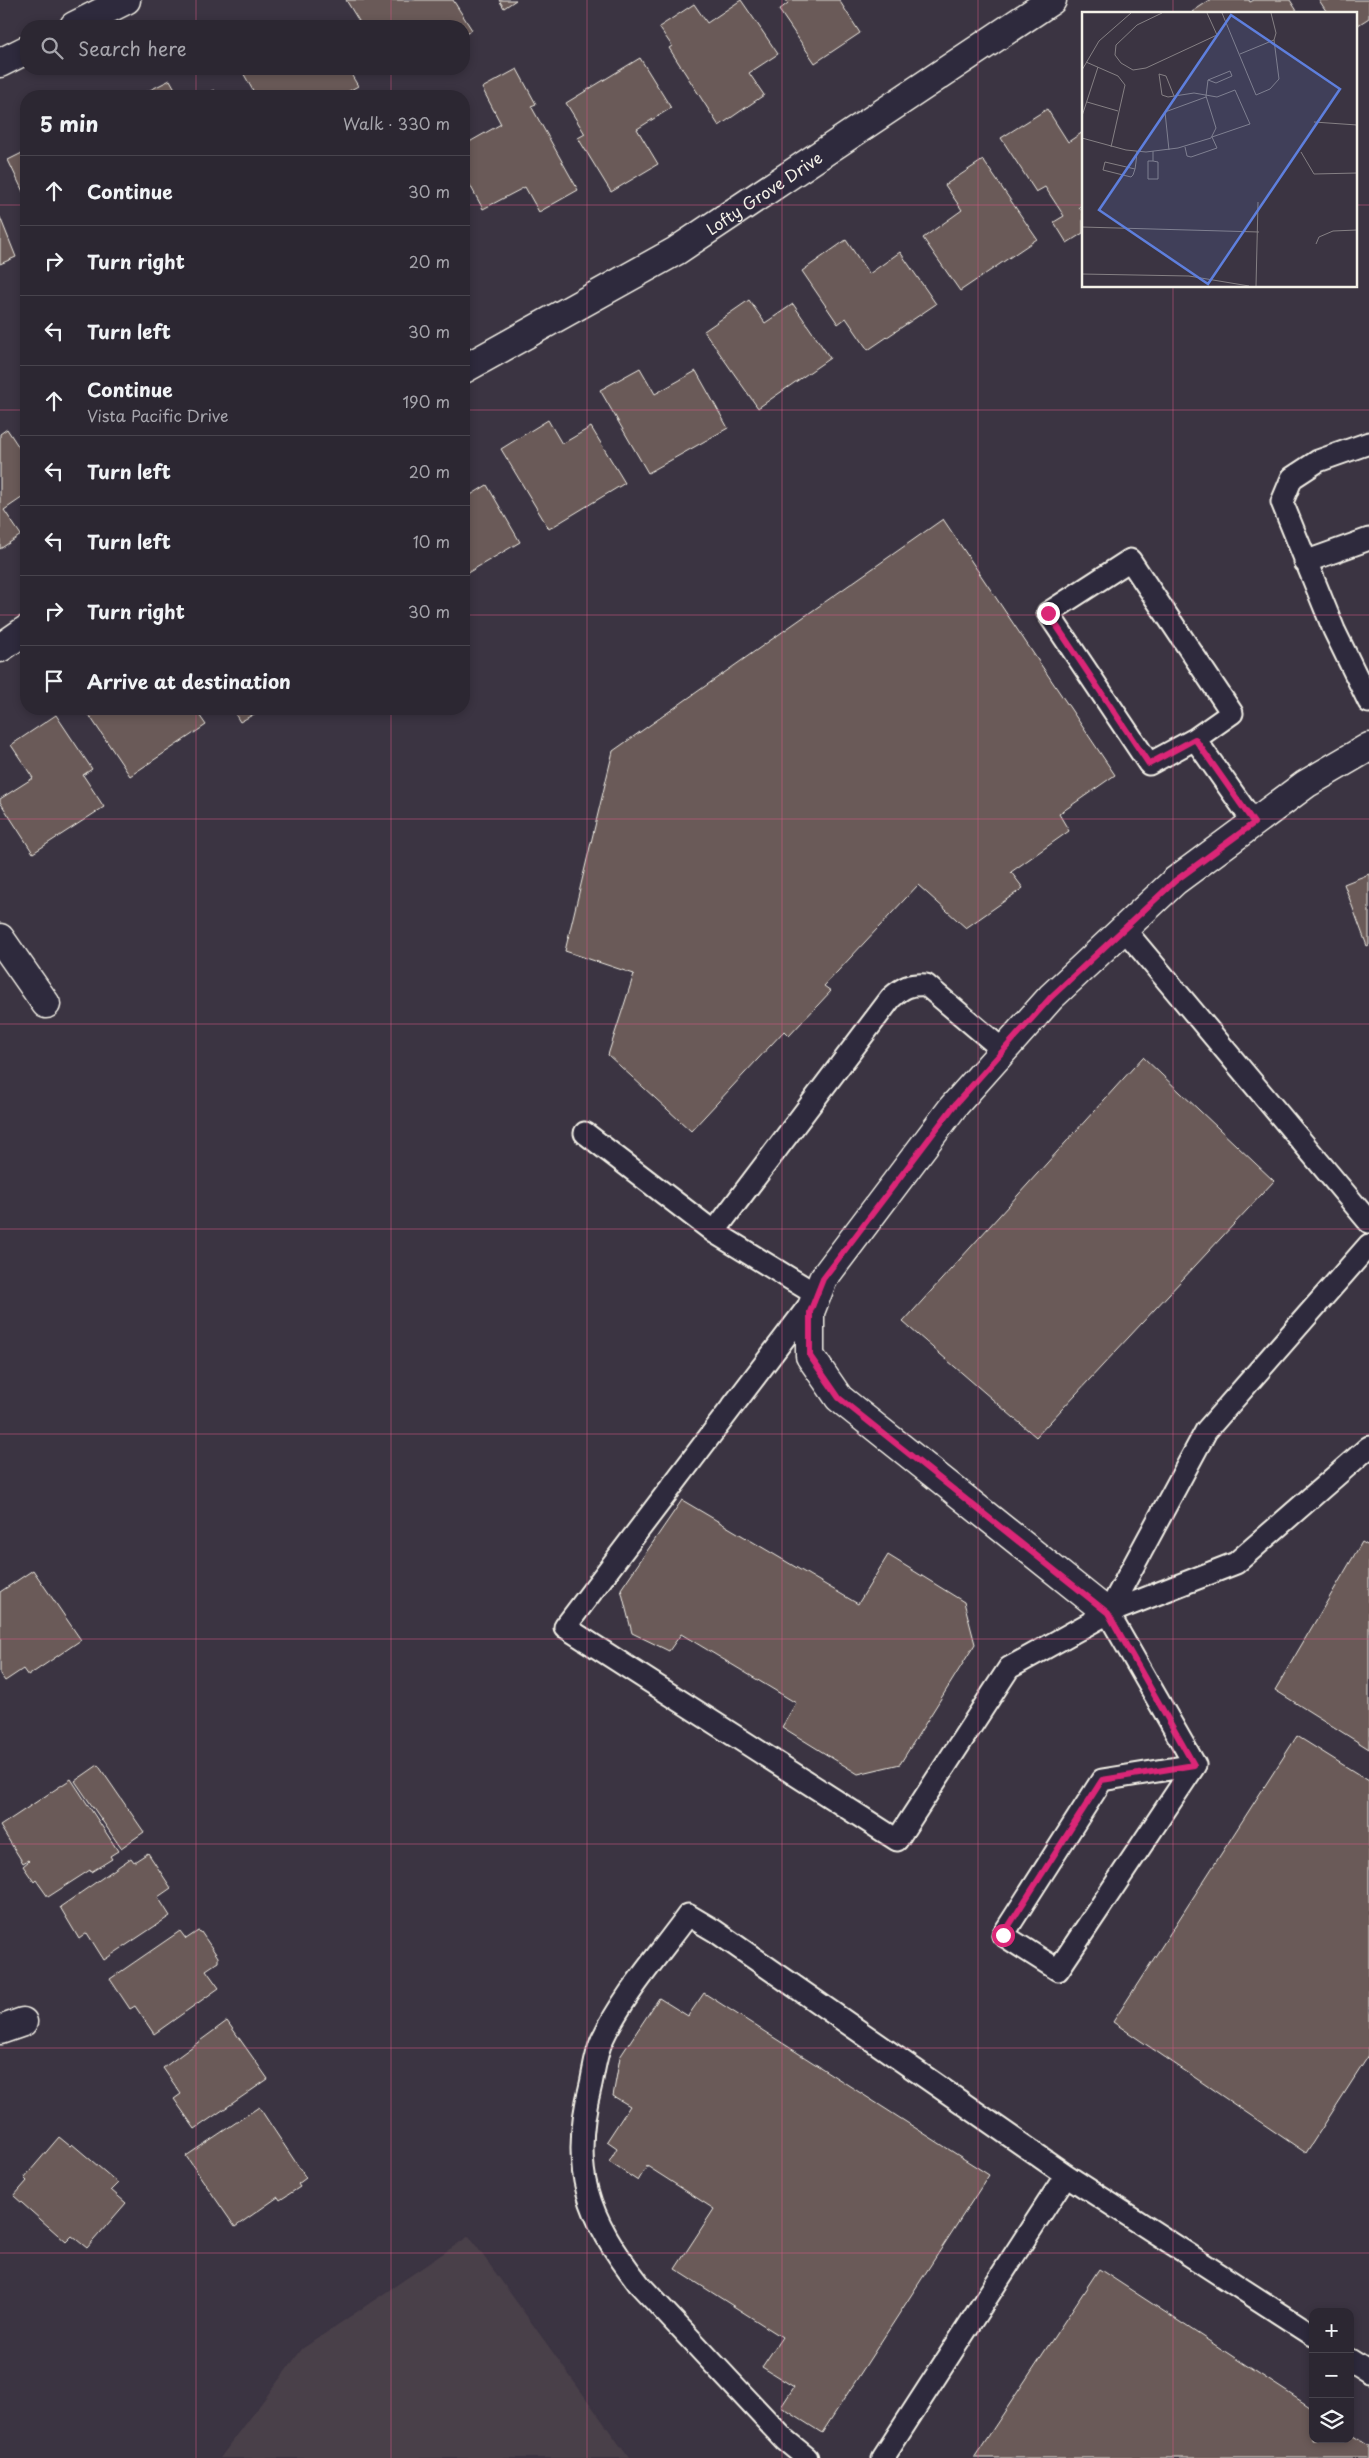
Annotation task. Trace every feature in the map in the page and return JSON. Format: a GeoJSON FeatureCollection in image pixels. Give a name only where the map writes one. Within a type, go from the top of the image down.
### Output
{"type":"FeatureCollection","features":[{"type":"Feature","properties":{"kind":"street"},"geometry":{"type":"LineString","coordinates":[[86,20],[126,0]]}},
{"type":"Feature","properties":{"kind":"street","name":"Lofty Grove Drive"},"geometry":{"type":"LineString","coordinates":[[470,366],[676,251],[1052,0]]}},
{"type":"Feature","properties":{"kind":"street"},"geometry":{"type":"LineString","coordinates":[[0,63],[20,53]]}},
{"type":"Feature","properties":{"kind":"street"},"geometry":{"type":"LineString","coordinates":[[0,648],[20,634]]}},
{"type":"Feature","properties":{"kind":"street"},"geometry":{"type":"LineString","coordinates":[[1108,1613],[839,1398],[810,1356],[810,1312],[823,1279],[953,1107],[1051,997],[1175,881],[1306,784],[1369,747]]}},
{"type":"Feature","properties":{"kind":"street"},"geometry":{"type":"LineString","coordinates":[[0,938],[46,1004]]}},
{"type":"Feature","properties":{"kind":"lane"},"geometry":{"type":"LineString","coordinates":[[1369,443],[1318,461],[1292,478],[1282,502],[1334,630],[1369,702]]}},
{"type":"Feature","properties":{"kind":"lane"},"geometry":{"type":"LineString","coordinates":[[1305,562],[1369,539]]}},
{"type":"Feature","properties":{"kind":"lane"},"geometry":{"type":"LineString","coordinates":[[1130,560],[1232,713],[1195,739],[1149,764],[1048,613],[1130,560]]}},
{"type":"Feature","properties":{"kind":"lane"},"geometry":{"type":"LineString","coordinates":[[1195,739],[1254,823]]}},
{"type":"Feature","properties":{"kind":"lane"},"geometry":{"type":"LineString","coordinates":[[1124,929],[1369,1222]]}},
{"type":"Feature","properties":{"kind":"lane"},"geometry":{"type":"LineString","coordinates":[[714,1232],[891,998],[903,987],[912,984],[926,985],[1004,1051]]}},
{"type":"Feature","properties":{"kind":"lane"},"geometry":{"type":"LineString","coordinates":[[585,1133],[714,1232],[817,1295],[565,1627],[897,1840],[1009,1668],[1108,1613],[1236,1563],[1369,1447]]}},
{"type":"Feature","properties":{"kind":"lane"},"geometry":{"type":"LineString","coordinates":[[1108,1613],[1206,1431],[1369,1245]]}},
{"type":"Feature","properties":{"kind":"lane"},"geometry":{"type":"LineString","coordinates":[[1108,1613],[1194,1765]]}},
{"type":"Feature","properties":{"kind":"lane"},"geometry":{"type":"LineString","coordinates":[[1194,1765],[1058,1970],[1003,1935],[1102,1780],[1194,1765]]}},
{"type":"Feature","properties":{"kind":"lane"},"geometry":{"type":"LineString","coordinates":[[807,2458],[785,2440],[639,2284],[618,2256],[594,2214],[586,2189],[580,2158],[587,2099],[602,2041],[621,2007],[688,1915],[723,1936],[1066,2175],[1309,2332]]}},
{"type":"Feature","properties":{"kind":"lane"},"geometry":{"type":"LineString","coordinates":[[883,2458],[1066,2175]]}},
{"type":"Feature","properties":{"kind":"lane"},"geometry":{"type":"LineString","coordinates":[[1354,2363],[1369,2372]]}},
{"type":"Feature","properties":{"kind":"shaded area"},"geometry":{"type":"Polygon","coordinates":[[[469,2236],[629,2458],[220,2458],[302,2349],[469,2236]]]}},
{"type":"Feature","properties":{"kind":"building"},"geometry":{"type":"Polygon","coordinates":[[[346,0],[453,0],[466,20],[358,20],[346,0]]]}},
{"type":"Feature","properties":{"kind":"building"},"geometry":{"type":"Polygon","coordinates":[[[499,0],[516,0],[504,8],[499,0]]]}},
{"type":"Feature","properties":{"kind":"building"},"geometry":{"type":"Polygon","coordinates":[[[741,0],[778,54],[749,73],[764,95],[719,126],[669,48],[672,46],[659,27],[694,4],[707,23],[741,0]]]}},
{"type":"Feature","properties":{"kind":"building"},"geometry":{"type":"Polygon","coordinates":[[[786,0],[839,0],[860,33],[815,63],[779,10],[788,3],[786,0]]]}},
{"type":"Feature","properties":{"kind":"building"},"geometry":{"type":"Polygon","coordinates":[[[1210,0],[1249,0],[1250,2],[1254,0],[1290,0],[1298,12],[1192,12],[1210,0]]]}},
{"type":"Feature","properties":{"kind":"building"},"geometry":{"type":"Polygon","coordinates":[[[1319,0],[1369,0],[1369,18],[1356,26],[1356,12],[1327,12],[1319,0]]]}},
{"type":"Feature","properties":{"kind":"building"},"geometry":{"type":"Polygon","coordinates":[[[640,58],[671,108],[637,129],[658,164],[611,192],[578,138],[585,134],[566,103],[640,58]]]}},
{"type":"Feature","properties":{"kind":"building"},"geometry":{"type":"Polygon","coordinates":[[[517,69],[536,104],[531,106],[578,190],[539,212],[525,187],[483,209],[470,185],[470,142],[501,124],[482,88],[517,69]]]}},
{"type":"Feature","properties":{"kind":"building"},"geometry":{"type":"Polygon","coordinates":[[[244,75],[352,75],[358,86],[351,90],[253,90],[244,75]]]}},
{"type":"Feature","properties":{"kind":"building"},"geometry":{"type":"Polygon","coordinates":[[[170,80],[176,90],[150,90],[170,80]]]}},
{"type":"Feature","properties":{"kind":"building"},"geometry":{"type":"Polygon","coordinates":[[[1047,109],[1068,142],[1082,133],[1082,206],[1079,207],[1082,211],[1082,234],[1067,243],[1054,222],[1064,216],[1045,187],[1036,192],[1001,138],[1047,109]]]}},
{"type":"Feature","properties":{"kind":"building"},"geometry":{"type":"Polygon","coordinates":[[[20,154],[20,185],[8,160],[20,154]]]}},
{"type":"Feature","properties":{"kind":"building"},"geometry":{"type":"Polygon","coordinates":[[[983,160],[1037,239],[960,291],[923,238],[962,210],[945,185],[983,160]]]}},
{"type":"Feature","properties":{"kind":"building"},"geometry":{"type":"Polygon","coordinates":[[[0,217],[16,257],[0,264],[0,217]]]}},
{"type":"Feature","properties":{"kind":"building"},"geometry":{"type":"Polygon","coordinates":[[[846,240],[869,274],[900,252],[936,304],[868,350],[846,318],[838,324],[802,271],[846,240]]]}},
{"type":"Feature","properties":{"kind":"building"},"geometry":{"type":"Polygon","coordinates":[[[749,300],[765,323],[793,304],[830,358],[758,408],[704,331],[749,300]]]}},
{"type":"Feature","properties":{"kind":"building"},"geometry":{"type":"Polygon","coordinates":[[[640,368],[655,394],[696,371],[728,428],[648,473],[600,390],[640,368]]]}},
{"type":"Feature","properties":{"kind":"building"},"geometry":{"type":"Polygon","coordinates":[[[548,420],[562,444],[591,427],[625,483],[549,529],[501,449],[548,420]]]}},
{"type":"Feature","properties":{"kind":"building"},"geometry":{"type":"Polygon","coordinates":[[[7,429],[20,449],[20,499],[4,510],[20,536],[0,549],[0,434],[7,429]]]}},
{"type":"Feature","properties":{"kind":"building"},"geometry":{"type":"Polygon","coordinates":[[[487,485],[520,542],[470,571],[470,495],[487,485]]]}},
{"type":"Feature","properties":{"kind":"building"},"geometry":{"type":"Polygon","coordinates":[[[943,519],[1115,775],[1059,814],[1069,831],[1011,872],[1023,888],[966,928],[918,885],[824,986],[831,991],[789,1036],[784,1031],[691,1131],[608,1055],[634,974],[565,951],[613,751],[943,519]]]}},
{"type":"Feature","properties":{"kind":"building"},"geometry":{"type":"Polygon","coordinates":[[[56,715],[92,769],[83,775],[104,807],[33,853],[0,802],[0,799],[33,778],[11,745],[56,715]]]}},
{"type":"Feature","properties":{"kind":"building"},"geometry":{"type":"Polygon","coordinates":[[[89,715],[199,715],[206,725],[130,776],[89,715]]]}},
{"type":"Feature","properties":{"kind":"building"},"geometry":{"type":"Polygon","coordinates":[[[236,715],[252,715],[240,722],[236,715]]]}},
{"type":"Feature","properties":{"kind":"building"},"geometry":{"type":"Polygon","coordinates":[[[1369,874],[1369,945],[1367,946],[1344,884],[1369,874]]]}},
{"type":"Feature","properties":{"kind":"building"},"geometry":{"type":"Polygon","coordinates":[[[1143,1057],[1274,1181],[1036,1437],[903,1322],[1143,1057]]]}},
{"type":"Feature","properties":{"kind":"building"},"geometry":{"type":"Polygon","coordinates":[[[682,1500],[858,1604],[888,1555],[964,1602],[975,1644],[900,1764],[858,1774],[782,1727],[796,1703],[681,1634],[669,1651],[632,1633],[621,1589],[682,1500]]]}},
{"type":"Feature","properties":{"kind":"building"},"geometry":{"type":"Polygon","coordinates":[[[1362,1542],[1369,1546],[1369,1749],[1275,1690],[1362,1542]]]}},
{"type":"Feature","properties":{"kind":"building"},"geometry":{"type":"Polygon","coordinates":[[[33,1570],[81,1640],[28,1676],[23,1669],[5,1681],[0,1674],[0,1592],[33,1570]]]}},
{"type":"Feature","properties":{"kind":"building"},"geometry":{"type":"Polygon","coordinates":[[[1297,1736],[1369,1781],[1369,2055],[1306,2153],[1113,2022],[1297,1736]]]}},
{"type":"Feature","properties":{"kind":"building"},"geometry":{"type":"Polygon","coordinates":[[[98,1765],[144,1832],[121,1848],[75,1781],[98,1765]]]}},
{"type":"Feature","properties":{"kind":"building"},"geometry":{"type":"Polygon","coordinates":[[[71,1779],[118,1851],[110,1856],[112,1859],[91,1872],[90,1870],[48,1897],[23,1866],[29,1861],[23,1863],[0,1826],[71,1779]]]}},
{"type":"Feature","properties":{"kind":"building"},"geometry":{"type":"Polygon","coordinates":[[[148,1853],[171,1888],[158,1897],[170,1916],[104,1960],[87,1933],[79,1939],[60,1907],[131,1858],[134,1862],[148,1853]]]}},
{"type":"Feature","properties":{"kind":"building"},"geometry":{"type":"Polygon","coordinates":[[[180,1931],[186,1939],[198,1931],[201,1932],[218,1957],[218,1962],[206,1970],[219,1988],[154,2034],[135,2006],[130,2009],[110,1979],[180,1931]]]}},
{"type":"Feature","properties":{"kind":"building"},"geometry":{"type":"Polygon","coordinates":[[[704,1993],[989,2175],[822,2433],[781,2407],[794,2387],[762,2367],[782,2337],[675,2269],[714,2209],[647,2166],[638,2181],[609,2162],[617,2148],[607,2141],[630,2106],[613,2096],[620,2057],[659,1998],[688,2016],[704,1993]]]}},
{"type":"Feature","properties":{"kind":"building"},"geometry":{"type":"Polygon","coordinates":[[[227,2021],[268,2079],[195,2129],[174,2099],[181,2094],[163,2068],[227,2021]]]}},
{"type":"Feature","properties":{"kind":"building"},"geometry":{"type":"Polygon","coordinates":[[[259,2107],[306,2178],[298,2184],[300,2187],[280,2200],[278,2197],[235,2227],[186,2156],[259,2107]]]}},
{"type":"Feature","properties":{"kind":"building"},"geometry":{"type":"Polygon","coordinates":[[[59,2137],[70,2146],[72,2144],[118,2183],[111,2190],[126,2203],[87,2248],[72,2236],[66,2242],[14,2196],[27,2181],[24,2178],[59,2137]]]}},
{"type":"Feature","properties":{"kind":"building"},"geometry":{"type":"Polygon","coordinates":[[[1099,2269],[1309,2406],[1309,2443],[1354,2443],[1354,2437],[1369,2446],[1369,2458],[974,2458],[1099,2269]]]}},
{"type":"Feature","properties":{"kind":"route"},"geometry":{"type":"LineString","coordinates":[[1003,1935],[1102,1780],[1194,1765],[1108,1613],[839,1398],[810,1356],[810,1312],[823,1279],[953,1107],[1051,997],[1175,881],[1254,823],[1195,739],[1149,764],[1048,613]]}}]}
